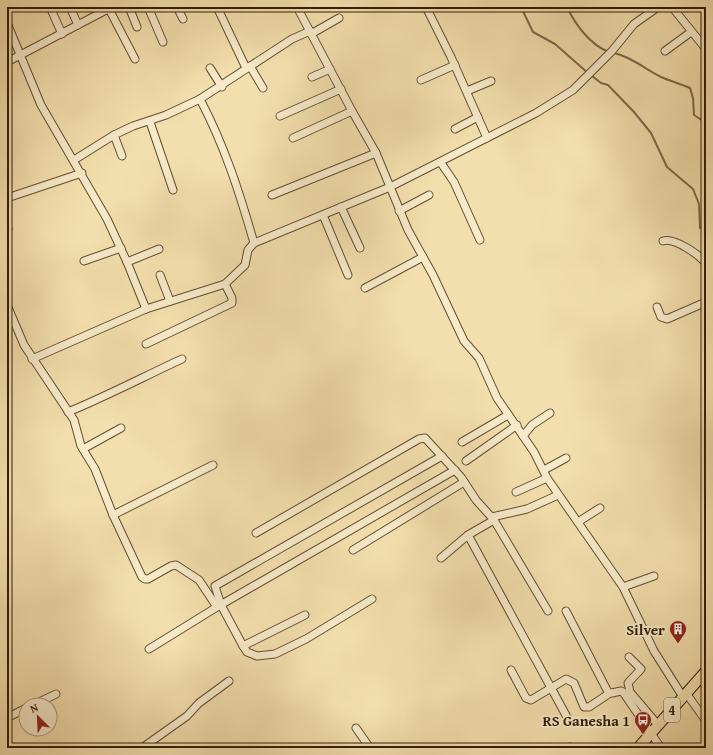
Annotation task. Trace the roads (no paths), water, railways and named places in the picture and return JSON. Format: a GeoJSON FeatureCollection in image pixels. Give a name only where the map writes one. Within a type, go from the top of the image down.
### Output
{"type":"FeatureCollection","features":[{"type":"Feature","properties":{"kind":"highway","name":"4"},"geometry":{"type":"LineString","coordinates":[[638,748],[655,726],[706,671]]}},
{"type":"Feature","properties":{"kind":"street"},"geometry":{"type":"LineString","coordinates":[[50,7],[62,34]]}},
{"type":"Feature","properties":{"kind":"street"},"geometry":{"type":"LineString","coordinates":[[70,7],[78,25]]}},
{"type":"Feature","properties":{"kind":"street"},"geometry":{"type":"LineString","coordinates":[[129,7],[137,27]]}},
{"type":"Feature","properties":{"kind":"street"},"geometry":{"type":"LineString","coordinates":[[148,7],[163,42]]}},
{"type":"Feature","properties":{"kind":"street"},"geometry":{"type":"LineString","coordinates":[[177,7],[183,19]]}},
{"type":"Feature","properties":{"kind":"street"},"geometry":{"type":"LineString","coordinates":[[217,7],[248,67],[263,88]]}},
{"type":"Feature","properties":{"kind":"street"},"geometry":{"type":"LineString","coordinates":[[297,7],[376,153],[399,211],[424,257],[464,341],[479,358],[497,398],[508,415],[517,425],[544,470],[546,478],[623,587],[654,651],[685,695],[706,721]]}},
{"type":"Feature","properties":{"kind":"street"},"geometry":{"type":"LineString","coordinates":[[426,7],[455,65],[487,138]]}},
{"type":"Feature","properties":{"kind":"street"},"geometry":{"type":"LineString","coordinates":[[32,359],[146,309],[225,284],[245,266],[248,250],[254,243],[390,187],[441,163],[547,107],[573,90],[612,50],[634,24],[658,7]]}},
{"type":"Feature","properties":{"kind":"street"},"geometry":{"type":"LineString","coordinates":[[672,7],[706,49]]}},
{"type":"Feature","properties":{"kind":"street"},"geometry":{"type":"LineString","coordinates":[[7,62],[62,34],[106,9],[135,59]]}},
{"type":"Feature","properties":{"kind":"street"},"geometry":{"type":"LineString","coordinates":[[74,160],[114,135],[134,126],[150,122],[200,99],[292,39],[339,18]]}},
{"type":"Feature","properties":{"kind":"street"},"geometry":{"type":"LineString","coordinates":[[7,23],[21,54],[32,86],[82,173],[121,248],[146,309]]}},
{"type":"Feature","properties":{"kind":"street"},"geometry":{"type":"LineString","coordinates":[[665,51],[691,32]]}},
{"type":"Feature","properties":{"kind":"street"},"geometry":{"type":"LineString","coordinates":[[421,80],[455,65]]}},
{"type":"Feature","properties":{"kind":"street"},"geometry":{"type":"LineString","coordinates":[[210,68],[222,86]]}},
{"type":"Feature","properties":{"kind":"street"},"geometry":{"type":"LineString","coordinates":[[312,77],[330,69]]}},
{"type":"Feature","properties":{"kind":"street"},"geometry":{"type":"LineString","coordinates":[[467,91],[491,81]]}},
{"type":"Feature","properties":{"kind":"street"},"geometry":{"type":"LineString","coordinates":[[280,116],[341,89]]}},
{"type":"Feature","properties":{"kind":"street"},"geometry":{"type":"LineString","coordinates":[[200,99],[214,126],[234,174],[254,243]]}},
{"type":"Feature","properties":{"kind":"street"},"geometry":{"type":"LineString","coordinates":[[293,138],[352,111]]}},
{"type":"Feature","properties":{"kind":"street"},"geometry":{"type":"LineString","coordinates":[[455,129],[478,117]]}},
{"type":"Feature","properties":{"kind":"street"},"geometry":{"type":"LineString","coordinates":[[150,122],[173,190]]}},
{"type":"Feature","properties":{"kind":"street"},"geometry":{"type":"LineString","coordinates":[[114,135],[122,156]]}},
{"type":"Feature","properties":{"kind":"street"},"geometry":{"type":"LineString","coordinates":[[272,195],[376,153]]}},
{"type":"Feature","properties":{"kind":"street"},"geometry":{"type":"LineString","coordinates":[[441,163],[454,182],[464,201],[480,240]]}},
{"type":"Feature","properties":{"kind":"street"},"geometry":{"type":"LineString","coordinates":[[7,198],[82,173]]}},
{"type":"Feature","properties":{"kind":"street"},"geometry":{"type":"LineString","coordinates":[[399,211],[429,195]]}},
{"type":"Feature","properties":{"kind":"street"},"geometry":{"type":"LineString","coordinates":[[341,207],[360,248]]}},
{"type":"Feature","properties":{"kind":"street"},"geometry":{"type":"LineString","coordinates":[[322,214],[348,275]]}},
{"type":"Feature","properties":{"kind":"street"},"geometry":{"type":"LineString","coordinates":[[663,241],[671,240],[696,253],[706,264]]}},
{"type":"Feature","properties":{"kind":"street"},"geometry":{"type":"LineString","coordinates":[[84,262],[121,248]]}},
{"type":"Feature","properties":{"kind":"street"},"geometry":{"type":"LineString","coordinates":[[127,262],[158,249]]}},
{"type":"Feature","properties":{"kind":"street"},"geometry":{"type":"LineString","coordinates":[[365,288],[424,257]]}},
{"type":"Feature","properties":{"kind":"street"},"geometry":{"type":"LineString","coordinates":[[160,275],[170,301]]}},
{"type":"Feature","properties":{"kind":"street"},"geometry":{"type":"LineString","coordinates":[[146,344],[232,303],[232,298],[225,284]]}},
{"type":"Feature","properties":{"kind":"street"},"geometry":{"type":"LineString","coordinates":[[656,307],[661,317],[667,319],[706,302]]}},
{"type":"Feature","properties":{"kind":"street"},"geometry":{"type":"LineString","coordinates":[[7,305],[24,345],[32,359],[74,420],[83,449],[96,469],[113,515],[143,578],[148,579],[171,566],[176,565],[199,580],[219,606],[247,652],[257,656],[275,654],[306,639],[372,599]]}},
{"type":"Feature","properties":{"kind":"street"},"geometry":{"type":"LineString","coordinates":[[68,412],[108,396],[129,383],[182,359]]}},
{"type":"Feature","properties":{"kind":"street"},"geometry":{"type":"LineString","coordinates":[[523,436],[532,425],[550,413]]}},
{"type":"Feature","properties":{"kind":"street"},"geometry":{"type":"LineString","coordinates":[[462,442],[508,415]]}},
{"type":"Feature","properties":{"kind":"street"},"geometry":{"type":"LineString","coordinates":[[466,461],[517,425]]}},
{"type":"Feature","properties":{"kind":"street"},"geometry":{"type":"LineString","coordinates":[[83,449],[121,428]]}},
{"type":"Feature","properties":{"kind":"street"},"geometry":{"type":"LineString","coordinates":[[256,533],[422,438],[430,441],[455,470],[483,509],[493,519],[548,611]]}},
{"type":"Feature","properties":{"kind":"street"},"geometry":{"type":"LineString","coordinates":[[219,606],[215,589],[217,584],[442,456]]}},
{"type":"Feature","properties":{"kind":"street"},"geometry":{"type":"LineString","coordinates":[[544,470],[566,458]]}},
{"type":"Feature","properties":{"kind":"street"},"geometry":{"type":"LineString","coordinates":[[113,515],[213,465]]}},
{"type":"Feature","properties":{"kind":"street"},"geometry":{"type":"LineString","coordinates":[[149,649],[219,606],[455,470]]}},
{"type":"Feature","properties":{"kind":"street"},"geometry":{"type":"LineString","coordinates":[[516,492],[546,478]]}},
{"type":"Feature","properties":{"kind":"street"},"geometry":{"type":"LineString","coordinates":[[354,550],[464,482]]}},
{"type":"Feature","properties":{"kind":"street"},"geometry":{"type":"LineString","coordinates":[[442,558],[468,535],[493,519],[527,509],[558,495]]}},
{"type":"Feature","properties":{"kind":"street"},"geometry":{"type":"LineString","coordinates":[[578,522],[600,508]]}},
{"type":"Feature","properties":{"kind":"street"},"geometry":{"type":"LineString","coordinates":[[468,535],[568,718]]}},
{"type":"Feature","properties":{"kind":"street"},"geometry":{"type":"LineString","coordinates":[[623,587],[654,576]]}},
{"type":"Feature","properties":{"kind":"street"},"geometry":{"type":"LineString","coordinates":[[566,611],[610,693]]}},
{"type":"Feature","properties":{"kind":"street"},"geometry":{"type":"LineString","coordinates":[[243,646],[305,615]]}},
{"type":"Feature","properties":{"kind":"street"},"geometry":{"type":"LineString","coordinates":[[629,657],[641,670],[628,683],[629,689],[655,726],[661,748]]}},
{"type":"Feature","properties":{"kind":"street"},"geometry":{"type":"LineString","coordinates":[[511,670],[528,699],[532,699],[564,680],[572,681],[585,707],[610,693],[620,691],[623,692],[655,726]]}},
{"type":"Feature","properties":{"kind":"street"},"geometry":{"type":"LineString","coordinates":[[142,748],[187,716],[199,703],[229,681]]}},
{"type":"Feature","properties":{"kind":"street"},"geometry":{"type":"LineString","coordinates":[[50,697],[56,694]]}},
{"type":"Feature","properties":{"kind":"street"},"geometry":{"type":"LineString","coordinates":[[7,718],[18,712]]}},
{"type":"Feature","properties":{"kind":"street"},"geometry":{"type":"LineString","coordinates":[[356,728],[370,748]]}},
{"type":"Feature","properties":{"kind":"waterway"},"geometry":{"type":"LineString","coordinates":[[521,7],[533,32],[555,44],[588,73]]}},
{"type":"Feature","properties":{"kind":"waterway"},"geometry":{"type":"LineString","coordinates":[[567,7],[574,20],[589,39],[602,49],[609,52]]}},
{"type":"Feature","properties":{"kind":"waterway"},"geometry":{"type":"LineString","coordinates":[[613,53],[619,54],[661,77],[690,88],[693,98],[694,115],[706,123]]}},
{"type":"Feature","properties":{"kind":"waterway"},"geometry":{"type":"LineString","coordinates":[[591,75],[601,83],[608,85],[634,112],[651,133],[667,167],[693,189],[699,204],[700,228],[706,231]]}},
{"type":"Feature","properties":{"kind":"place","name":"Silver"},"geometry":{"type":"Point","coordinates":[678,644]}},
{"type":"Feature","properties":{"kind":"place","name":"RS Ganesha 1"},"geometry":{"type":"Point","coordinates":[643,735]}}]}
